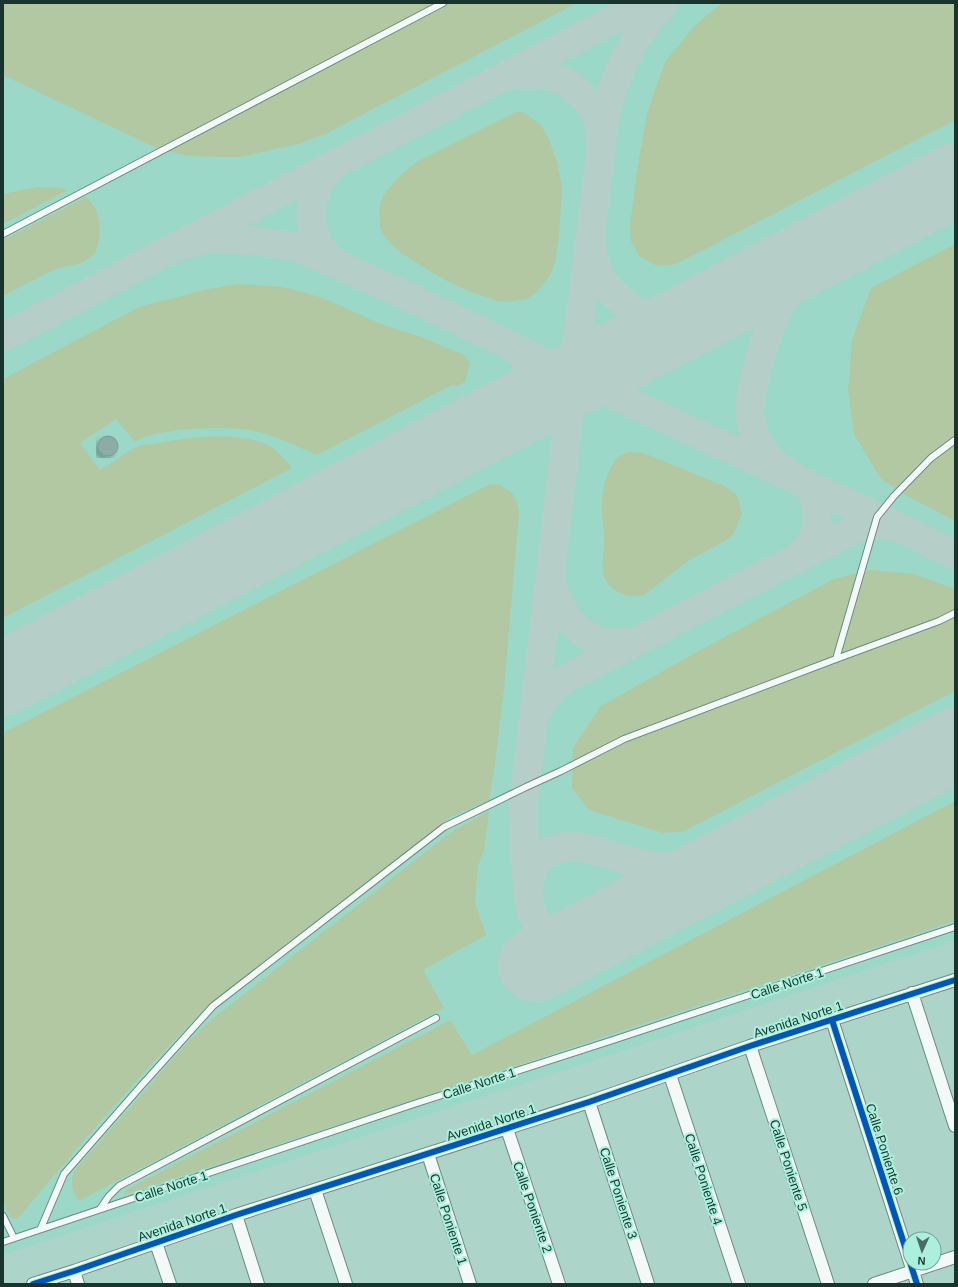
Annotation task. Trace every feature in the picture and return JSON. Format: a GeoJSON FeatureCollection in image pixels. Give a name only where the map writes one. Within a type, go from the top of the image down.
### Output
{"type":"FeatureCollection","features":[{"type":"Feature","properties":{"kind":"street","name":"Avenida Norte 1"},"geometry":{"type":"LineString","coordinates":[[33,1284],[236,1215],[590,1102],[750,1046],[955,980]]}},
{"type":"Feature","properties":{"kind":"street"},"geometry":{"type":"LineString","coordinates":[[912,993],[955,1126]]}},
{"type":"Feature","properties":{"kind":"street","name":"Calle Poniente 6"},"geometry":{"type":"LineString","coordinates":[[832,1020],[902,1237]]}},
{"type":"Feature","properties":{"kind":"street","name":"Calle Poniente 5"},"geometry":{"type":"LineString","coordinates":[[750,1046],[828,1284]]}},
{"type":"Feature","properties":{"kind":"street","name":"Calle Poniente 4"},"geometry":{"type":"LineString","coordinates":[[670,1075],[739,1284]]}},
{"type":"Feature","properties":{"kind":"street","name":"Calle Poniente 3"},"geometry":{"type":"LineString","coordinates":[[590,1102],[648,1284]]}},
{"type":"Feature","properties":{"kind":"street","name":"Calle Poniente 2"},"geometry":{"type":"LineString","coordinates":[[507,1129],[559,1284]]}},
{"type":"Feature","properties":{"kind":"street","name":"Calle Poniente 1"},"geometry":{"type":"LineString","coordinates":[[428,1154],[470,1284]]}},
{"type":"Feature","properties":{"kind":"street"},"geometry":{"type":"LineString","coordinates":[[315,1190],[346,1284]]}},
{"type":"Feature","properties":{"kind":"street"},"geometry":{"type":"LineString","coordinates":[[236,1215],[258,1284]]}},
{"type":"Feature","properties":{"kind":"street"},"geometry":{"type":"LineString","coordinates":[[156,1243],[170,1284]]}},
{"type":"Feature","properties":{"kind":"street"},"geometry":{"type":"LineString","coordinates":[[942,1261],[955,1257]]}},
{"type":"Feature","properties":{"kind":"street"},"geometry":{"type":"LineString","coordinates":[[74,1271],[78,1284]]}},
{"type":"Feature","properties":{"kind":"street"},"geometry":{"type":"LineString","coordinates":[[874,1284],[913,1271]]}},
{"type":"Feature","properties":{"kind":"street","name":"Calle Poniente 6"},"geometry":{"type":"LineString","coordinates":[[913,1271],[917,1284]]}},
{"type":"Feature","properties":{"kind":"lane"},"geometry":{"type":"LineString","coordinates":[[3,234],[443,3]]}},
{"type":"Feature","properties":{"kind":"lane"},"geometry":{"type":"LineString","coordinates":[[836,658],[878,517],[894,496],[931,458],[955,440]]}},
{"type":"Feature","properties":{"kind":"lane"},"geometry":{"type":"LineString","coordinates":[[41,1228],[64,1174],[213,1006],[444,827],[624,739],[836,658],[939,621],[955,613]]}},
{"type":"Feature","properties":{"kind":"lane","name":"Calle Norte 1"},"geometry":{"type":"LineString","coordinates":[[3,1242],[414,1104],[955,928]]}},
{"type":"Feature","properties":{"kind":"lane"},"geometry":{"type":"LineString","coordinates":[[100,1209],[109,1196],[119,1186],[436,1018]]}},
{"type":"Feature","properties":{"kind":"lane"},"geometry":{"type":"LineString","coordinates":[[3,1216],[14,1238]]}},
{"type":"Feature","properties":{"kind":"shaded area"},"geometry":{"type":"Polygon","coordinates":[[[3,3],[955,3],[955,941],[3,1255],[3,3]]]}},
{"type":"Feature","properties":{"kind":"shaded area"},"geometry":{"type":"Polygon","coordinates":[[[3,3],[577,3],[325,134],[298,144],[240,157],[212,157],[184,155],[156,148],[3,75],[3,3]]]}},
{"type":"Feature","properties":{"kind":"shaded area"},"geometry":{"type":"Polygon","coordinates":[[[722,3],[955,3],[955,120],[684,260],[672,265],[657,266],[639,256],[631,241],[630,225],[636,177],[647,113],[665,62],[695,25],[722,3]]]}},
{"type":"Feature","properties":{"kind":"shaded area"},"geometry":{"type":"Polygon","coordinates":[[[516,112],[522,112],[540,124],[548,137],[557,161],[562,188],[559,237],[555,262],[550,275],[536,293],[526,299],[507,302],[498,301],[468,291],[426,269],[400,252],[392,245],[382,232],[380,226],[379,209],[383,196],[388,189],[402,174],[418,161],[516,112]]]}},
{"type":"Feature","properties":{"kind":"shaded area"},"geometry":{"type":"Polygon","coordinates":[[[38,187],[68,190],[3,224],[3,194],[38,187]]]}},
{"type":"Feature","properties":{"kind":"shaded area"},"geometry":{"type":"Polygon","coordinates":[[[86,197],[94,206],[99,222],[99,241],[94,254],[87,260],[52,271],[3,296],[3,240],[86,197]]]}},
{"type":"Feature","properties":{"kind":"shaded area"},"geometry":{"type":"Polygon","coordinates":[[[955,244],[955,521],[907,496],[881,479],[854,434],[848,390],[852,340],[871,288],[955,244]]]}},
{"type":"Feature","properties":{"kind":"shaded area"},"geometry":{"type":"Polygon","coordinates":[[[238,284],[287,288],[323,298],[381,324],[424,338],[464,355],[470,363],[465,382],[456,387],[454,384],[317,455],[270,436],[243,429],[211,428],[175,431],[145,437],[135,442],[116,419],[80,443],[100,470],[141,445],[181,439],[211,437],[242,438],[268,445],[278,452],[292,468],[3,618],[3,379],[139,307],[208,289],[238,284]]]}},
{"type":"Feature","properties":{"kind":"shaded area"},"geometry":{"type":"Polygon","coordinates":[[[630,452],[644,453],[722,485],[737,495],[742,513],[731,537],[691,559],[644,595],[637,596],[624,594],[612,588],[604,577],[603,570],[604,539],[602,497],[609,471],[615,460],[620,455],[630,452]]]}},
{"type":"Feature","properties":{"kind":"shaded area"},"geometry":{"type":"Polygon","coordinates":[[[490,484],[500,485],[512,493],[517,502],[519,513],[504,689],[489,800],[451,817],[212,1003],[137,1080],[19,1217],[13,1219],[10,1217],[3,1203],[3,733],[490,484]]]}},
{"type":"Feature","properties":{"kind":"shaded area"},"geometry":{"type":"Polygon","coordinates":[[[871,570],[914,574],[955,589],[955,691],[684,831],[663,833],[589,810],[572,788],[573,747],[601,706],[695,653],[834,579],[871,570]]]}},
{"type":"Feature","properties":{"kind":"shaded area"},"geometry":{"type":"Polygon","coordinates":[[[955,801],[955,921],[124,1195],[126,1190],[450,1020],[472,1055],[955,801]]]}},
{"type":"Feature","properties":{"kind":"shaded area"},"geometry":{"type":"Polygon","coordinates":[[[489,811],[484,850],[478,866],[475,903],[486,935],[423,970],[444,1008],[79,1201],[72,1186],[72,1178],[75,1170],[185,1045],[211,1020],[451,832],[489,811]]]}},
{"type":"Feature","properties":{"kind":"building"},"geometry":{"type":"Polygon","coordinates":[[[104,436],[112,436],[118,442],[118,450],[112,456],[104,456],[98,450],[98,442],[104,436]]]}},
{"type":"Feature","properties":{"kind":"taxiway"},"geometry":{"type":"LineString","coordinates":[[3,337],[646,3]]}},
{"type":"Feature","properties":{"kind":"taxiway"},"geometry":{"type":"LineString","coordinates":[[553,957],[530,909],[525,857],[523,808],[604,126],[612,92],[625,60],[642,30],[664,3]]}},
{"type":"Feature","properties":{"kind":"taxiway"},"geometry":{"type":"LineString","coordinates":[[509,76],[549,76],[561,80],[574,88],[586,99],[594,113],[600,130],[600,139]]}},
{"type":"Feature","properties":{"kind":"taxiway"},"geometry":{"type":"LineString","coordinates":[[334,166],[326,174],[315,192],[311,214],[314,235],[325,253],[336,264]]}},
{"type":"Feature","properties":{"kind":"taxiway"},"geometry":{"type":"LineString","coordinates":[[157,256],[182,245],[198,241],[217,239],[259,241],[299,248],[399,292],[590,384],[899,527],[955,555]]}},
{"type":"Feature","properties":{"kind":"taxiway"},"geometry":{"type":"LineString","coordinates":[[795,559],[810,543],[816,529],[817,512],[814,496],[805,484],[778,466],[760,445],[754,433],[750,418],[751,397],[762,350],[779,308],[802,273],[832,245]]}},
{"type":"Feature","properties":{"kind":"taxiway"},"geometry":{"type":"LineString","coordinates":[[591,246],[599,274],[607,286],[628,305],[641,312],[655,316],[670,317],[709,310]]}},
{"type":"Feature","properties":{"kind":"taxiway"},"geometry":{"type":"LineString","coordinates":[[556,363],[572,366],[592,365],[613,359],[664,333]]}},
{"type":"Feature","properties":{"kind":"taxiway"},"geometry":{"type":"LineString","coordinates":[[504,416],[522,401],[529,384],[527,362],[521,353],[513,348]]}},
{"type":"Feature","properties":{"kind":"taxiway"},"geometry":{"type":"LineString","coordinates":[[516,411],[560,397],[571,395],[590,396]]}},
{"type":"Feature","properties":{"kind":"taxiway"},"geometry":{"type":"LineString","coordinates":[[534,714],[551,690],[565,679],[740,587],[853,530],[872,525],[893,526]]}},
{"type":"Feature","properties":{"kind":"taxiway"},"geometry":{"type":"LineString","coordinates":[[551,581],[562,609],[570,621],[580,630],[591,637],[604,642],[619,643],[635,641]]}},
{"type":"Feature","properties":{"kind":"taxiway"},"geometry":{"type":"LineString","coordinates":[[529,887],[531,873],[538,860],[550,852],[565,847],[582,847],[634,862],[658,867],[682,869],[716,866],[750,852]]}},
{"type":"Feature","properties":{"kind":"runway"},"geometry":{"type":"LineString","coordinates":[[3,678],[955,180]]}},
{"type":"Feature","properties":{"kind":"runway"},"geometry":{"type":"LineString","coordinates":[[535,965],[955,745]]}},
{"type":"Feature","properties":{"kind":"cycle path"},"geometry":{"type":"LineString","coordinates":[[33,1284],[236,1215],[589,1102],[750,1046],[955,980]]}},
{"type":"Feature","properties":{"kind":"cycle path"},"geometry":{"type":"LineString","coordinates":[[832,1020],[917,1284]]}}]}
